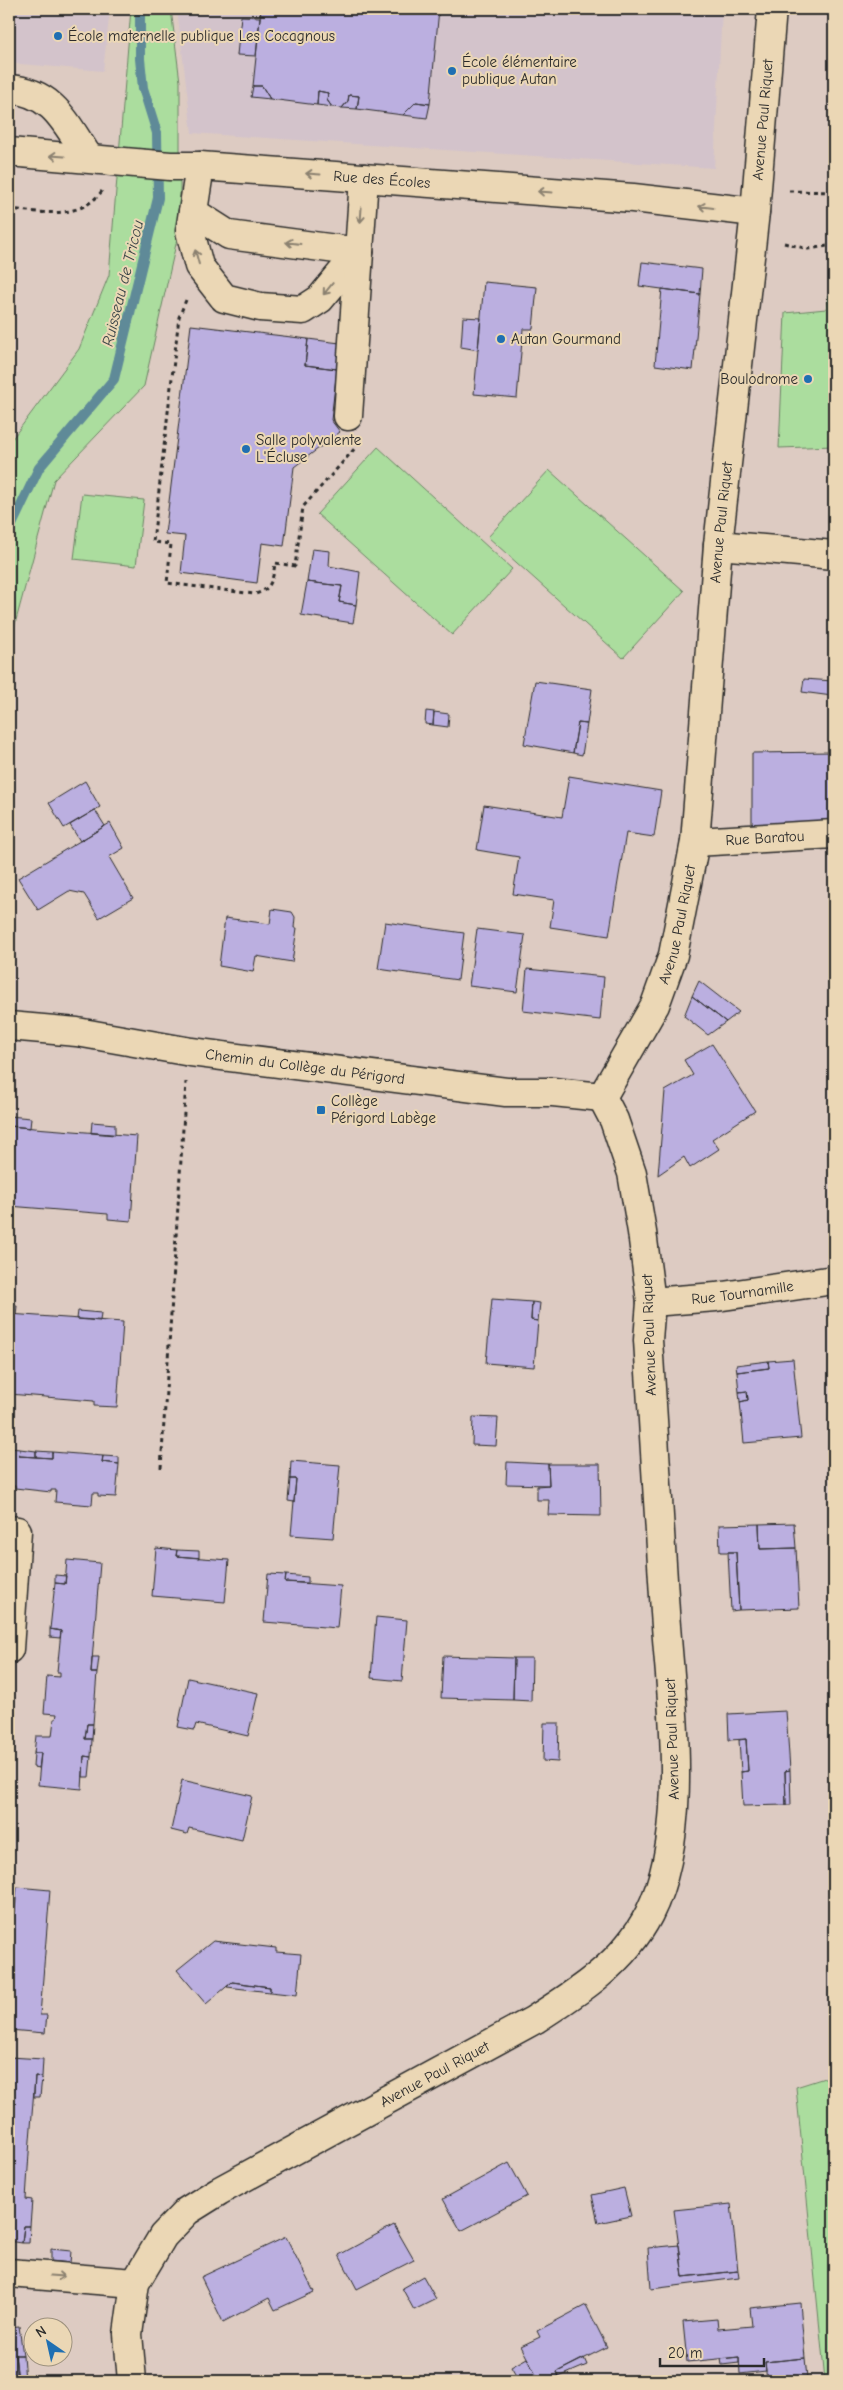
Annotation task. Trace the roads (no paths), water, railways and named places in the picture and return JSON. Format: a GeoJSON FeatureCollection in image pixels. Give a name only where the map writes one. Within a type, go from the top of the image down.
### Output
{"type":"FeatureCollection","features":[{"type":"Feature","properties":{"kind":"street","name":"Avenue Paul Riquet"},"geometry":{"type":"LineString","coordinates":[[132,2381],[128,2334],[135,2283],[162,2236],[187,2211],[227,2186],[534,2020],[577,1993],[605,1971],[630,1941],[649,1914],[663,1878],[676,1798],[648,1340],[651,1302],[632,1173],[614,1120],[602,1097],[655,1005],[673,955],[694,842],[718,546],[755,212],[772,9]]}},
{"type":"Feature","properties":{"kind":"street"},"geometry":{"type":"LineString","coordinates":[[9,89],[27,90],[53,105],[89,158]]}},
{"type":"Feature","properties":{"kind":"street","name":"Rue des Écoles"},"geometry":{"type":"LineString","coordinates":[[9,152],[170,166],[200,166],[633,198],[755,212]]}},
{"type":"Feature","properties":{"kind":"street"},"geometry":{"type":"LineString","coordinates":[[200,166],[190,231],[200,266],[224,298],[260,307],[304,310],[320,299],[359,252]]}},
{"type":"Feature","properties":{"kind":"street"},"geometry":{"type":"LineString","coordinates":[[348,416],[364,178]]}},
{"type":"Feature","properties":{"kind":"street"},"geometry":{"type":"LineString","coordinates":[[193,212],[229,235],[359,252]]}},
{"type":"Feature","properties":{"kind":"street"},"geometry":{"type":"LineString","coordinates":[[718,546],[834,555]]}},
{"type":"Feature","properties":{"kind":"street","name":"Rue Baratou"},"geometry":{"type":"LineString","coordinates":[[694,842],[834,834]]}},
{"type":"Feature","properties":{"kind":"street","name":"Chemin du Collège du Périgord"},"geometry":{"type":"LineString","coordinates":[[9,1026],[78,1032],[191,1052],[506,1092],[553,1092],[602,1097]]}},
{"type":"Feature","properties":{"kind":"street","name":"Rue Tournamille"},"geometry":{"type":"LineString","coordinates":[[651,1302],[716,1297],[834,1280]]}},
{"type":"Feature","properties":{"kind":"street"},"geometry":{"type":"LineString","coordinates":[[9,1530],[17,1531],[9,1649]]}},
{"type":"Feature","properties":{"kind":"street"},"geometry":{"type":"LineString","coordinates":[[9,2273],[135,2283]]}},
{"type":"Feature","properties":{"kind":"waterway","name":"Ruisseau de Tricou"},"geometry":{"type":"LineString","coordinates":[[9,531],[39,468],[114,379],[158,198],[157,133],[143,88],[140,59],[140,9]]}},
{"type":"Feature","properties":{"kind":"place","name":"École maternelle publique Les Cocagnous"},"geometry":{"type":"Point","coordinates":[58,36]}},
{"type":"Feature","properties":{"kind":"place","name":"École élémentaire publique Autan"},"geometry":{"type":"Point","coordinates":[452,71]}},
{"type":"Feature","properties":{"kind":"place","name":"Autan Gourmand"},"geometry":{"type":"Point","coordinates":[501,339]}},
{"type":"Feature","properties":{"kind":"place","name":"Boulodrome"},"geometry":{"type":"Point","coordinates":[808,379]}},
{"type":"Feature","properties":{"kind":"place","name":"Salle polyvalente L'Écluse"},"geometry":{"type":"Point","coordinates":[246,449]}},
{"type":"Feature","properties":{"kind":"place","name":"Collège Périgord Labège"},"geometry":{"type":"Point","coordinates":[321,1110]}}]}
